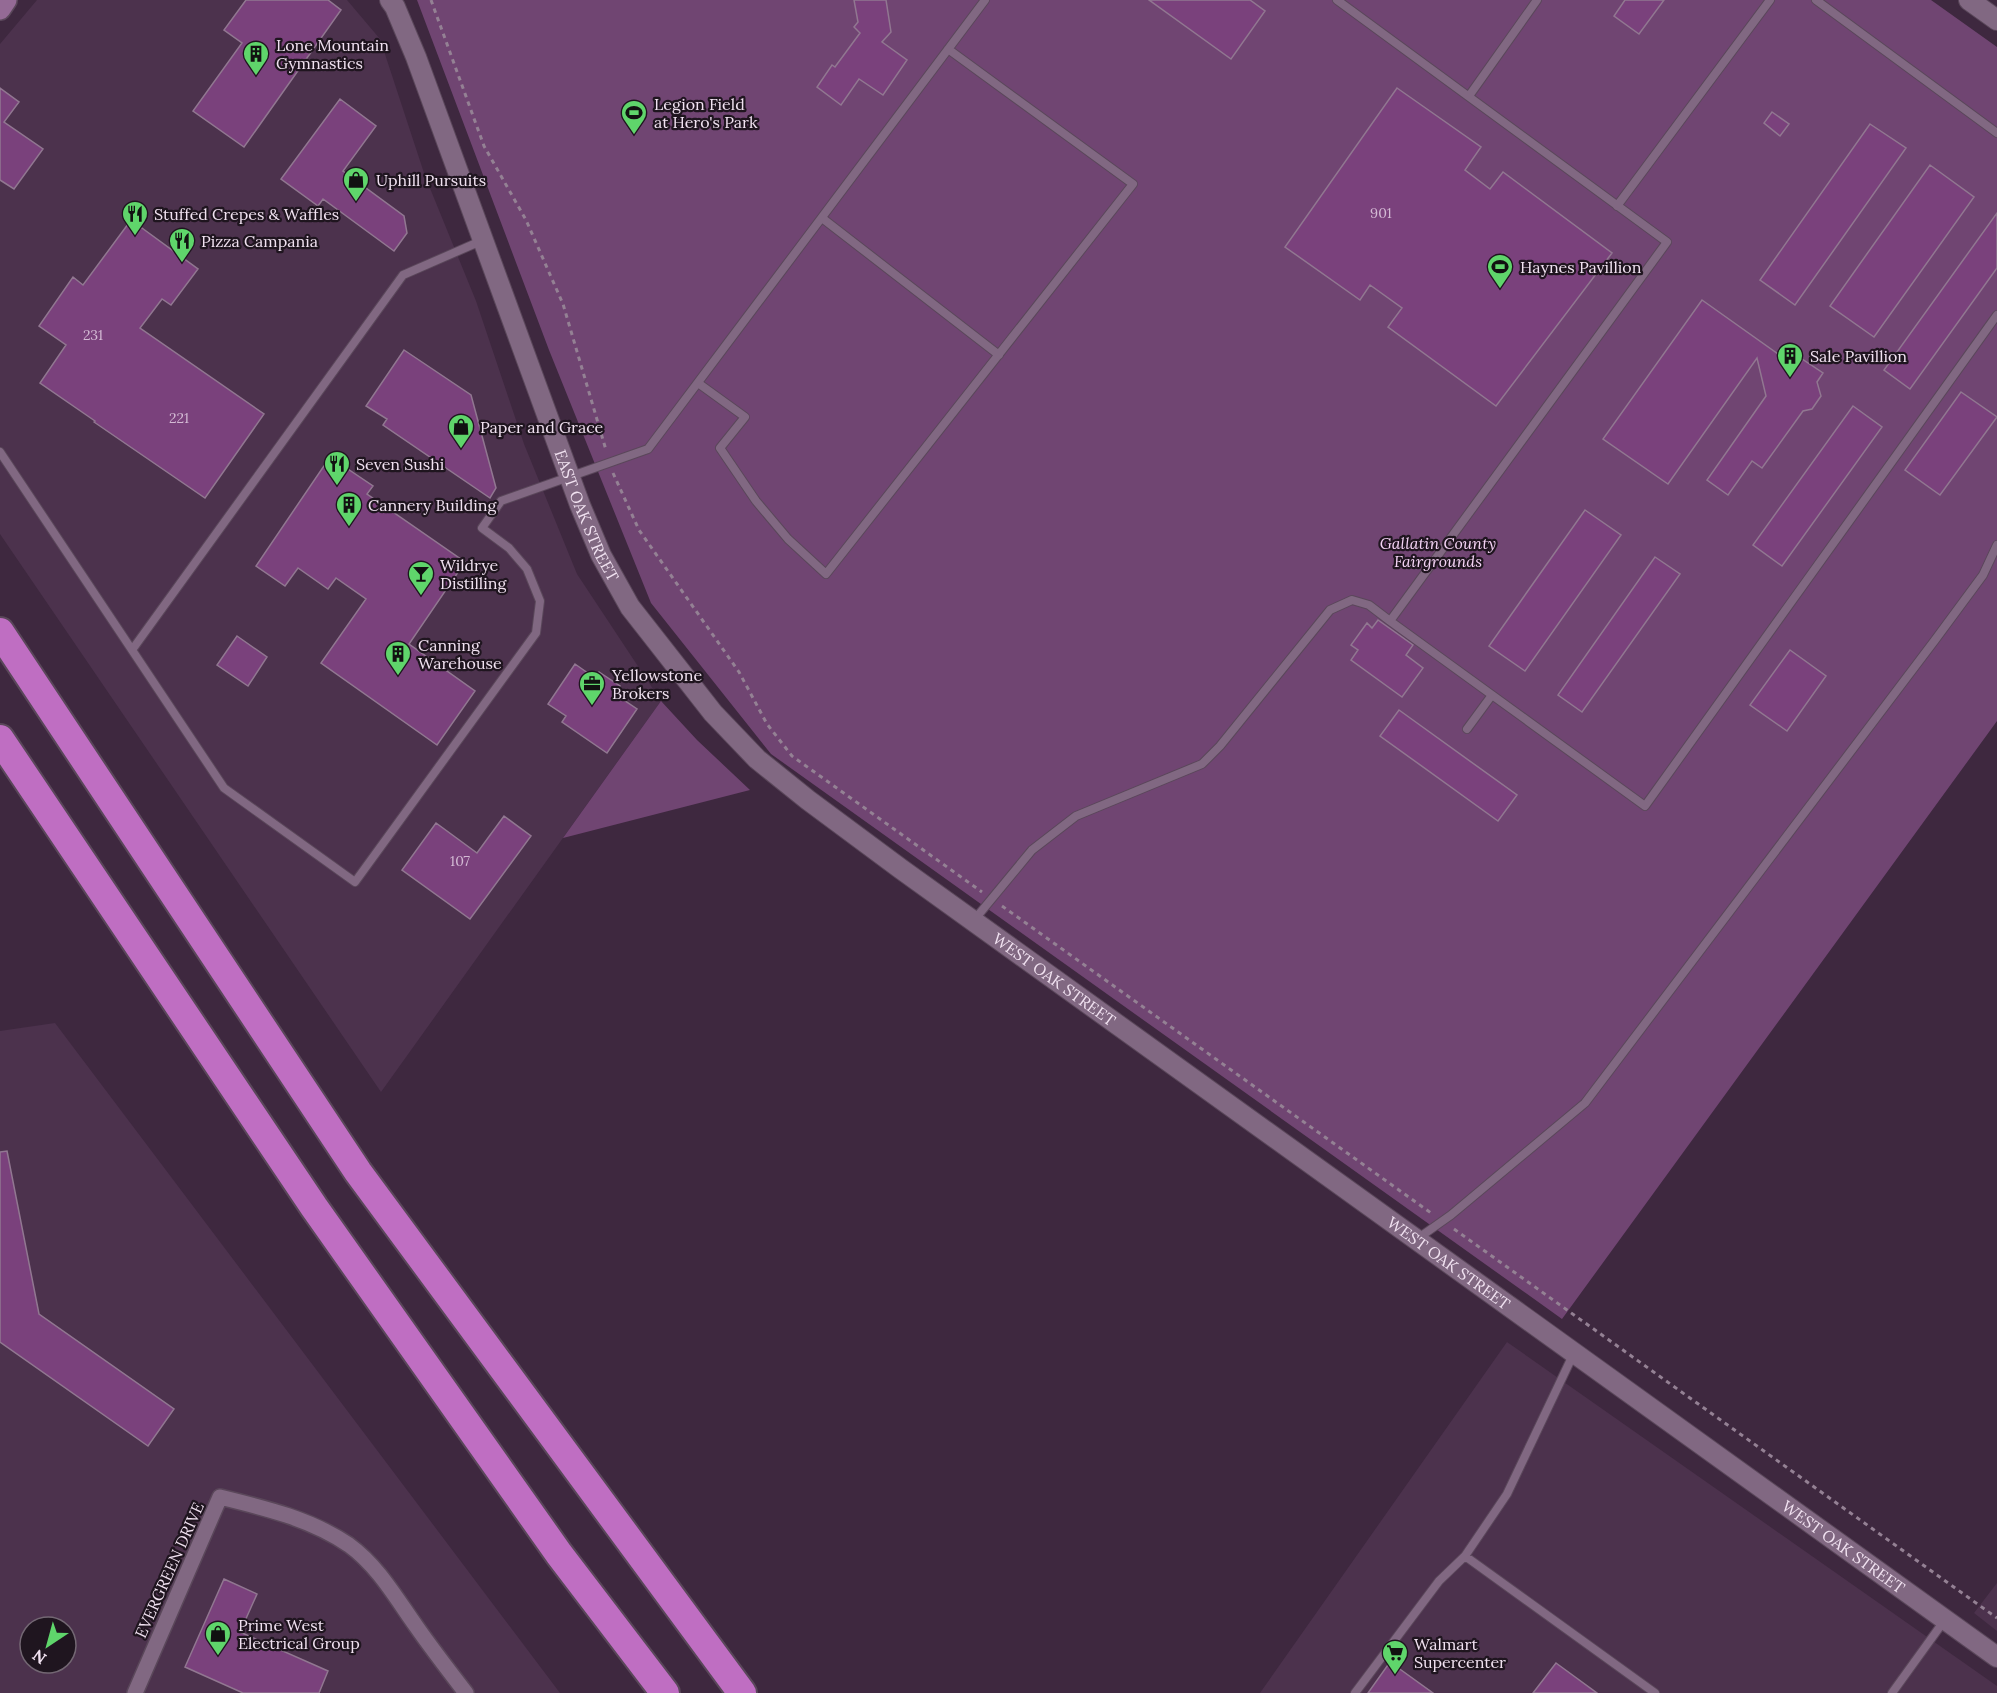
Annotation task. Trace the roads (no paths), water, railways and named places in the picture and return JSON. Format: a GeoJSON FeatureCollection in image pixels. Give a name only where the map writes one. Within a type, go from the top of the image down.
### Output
{"type":"FeatureCollection","features":[{"type":"Feature","properties":{"kind":"highway"},"geometry":{"type":"LineString","coordinates":[[0,632],[358,1172],[742,1693]]}},
{"type":"Feature","properties":{"kind":"highway"},"geometry":{"type":"LineString","coordinates":[[0,740],[314,1207],[559,1554],[665,1693]]}},
{"type":"Feature","properties":{"kind":"main road"},"geometry":{"type":"LineString","coordinates":[[0,9],[6,0]]}},
{"type":"Feature","properties":{"kind":"street","name":"EAST OAK STREET"},"geometry":{"type":"LineString","coordinates":[[390,0],[416,57],[569,476],[601,555],[630,607],[713,713],[757,759],[901,869]]}},
{"type":"Feature","properties":{"kind":"street"},"geometry":{"type":"LineString","coordinates":[[1969,0],[1997,20]]}},
{"type":"Feature","properties":{"kind":"street","name":"WEST OAK STREET"},"geometry":{"type":"LineString","coordinates":[[901,869],[1945,1620],[1993,1651]]}},
{"type":"Feature","properties":{"kind":"street","name":"EVERGREEN DRIVE"},"geometry":{"type":"LineString","coordinates":[[135,1693],[220,1497],[272,1510],[317,1527],[349,1546],[370,1563],[466,1693]]}},
{"type":"Feature","properties":{"kind":"lane"},"geometry":{"type":"LineString","coordinates":[[0,452],[224,788],[355,882],[536,633],[540,601],[527,569],[509,548],[482,528],[501,501],[648,449],[985,0]]}},
{"type":"Feature","properties":{"kind":"lane"},"geometry":{"type":"LineString","coordinates":[[1337,0],[1667,242],[1390,621]]}},
{"type":"Feature","properties":{"kind":"lane"},"geometry":{"type":"LineString","coordinates":[[1468,96],[1537,0]]}},
{"type":"Feature","properties":{"kind":"lane"},"geometry":{"type":"LineString","coordinates":[[1617,206],[1770,0]]}},
{"type":"Feature","properties":{"kind":"lane"},"geometry":{"type":"LineString","coordinates":[[1816,0],[1997,133]]}},
{"type":"Feature","properties":{"kind":"lane"},"geometry":{"type":"LineString","coordinates":[[698,383],[745,417],[720,448],[756,501],[788,539],[826,574],[1133,184],[948,50]]}},
{"type":"Feature","properties":{"kind":"lane"},"geometry":{"type":"LineString","coordinates":[[822,218],[999,355]]}},
{"type":"Feature","properties":{"kind":"lane"},"geometry":{"type":"LineString","coordinates":[[132,650],[403,275],[483,240]]}},
{"type":"Feature","properties":{"kind":"lane"},"geometry":{"type":"LineString","coordinates":[[973,921],[1032,850],[1076,816],[1202,764],[1220,746],[1330,609],[1352,600],[1369,605],[1645,806],[1997,315]]}},
{"type":"Feature","properties":{"kind":"lane"},"geometry":{"type":"LineString","coordinates":[[1416,1240],[1585,1103],[1935,640],[1983,574],[1997,545]]}},
{"type":"Feature","properties":{"kind":"lane"},"geometry":{"type":"LineString","coordinates":[[1467,729],[1492,695]]}},
{"type":"Feature","properties":{"kind":"lane"},"geometry":{"type":"LineString","coordinates":[[1355,1693],[1439,1581],[1464,1556],[1507,1494],[1574,1353]]}},
{"type":"Feature","properties":{"kind":"lane"},"geometry":{"type":"LineString","coordinates":[[1464,1556],[1655,1693]]}},
{"type":"Feature","properties":{"kind":"lane"},"geometry":{"type":"LineString","coordinates":[[1892,1693],[1945,1620]]}},
{"type":"Feature","properties":{"kind":"place","name":"Lone Mountain Gymnastics"},"geometry":{"type":"Point","coordinates":[256,77]}},
{"type":"Feature","properties":{"kind":"place","name":"Legion Field at Hero's Park"},"geometry":{"type":"Point","coordinates":[634,136]}},
{"type":"Feature","properties":{"kind":"place","name":"Uphill Pursuits"},"geometry":{"type":"Point","coordinates":[356,203]}},
{"type":"Feature","properties":{"kind":"place","name":"Stuffed Crepes & Waffles"},"geometry":{"type":"Point","coordinates":[135,237]}},
{"type":"Feature","properties":{"kind":"place","name":"Pizza Campania"},"geometry":{"type":"Point","coordinates":[182,264]}},
{"type":"Feature","properties":{"kind":"place","name":"Haynes Pavillion"},"geometry":{"type":"Point","coordinates":[1500,290]}},
{"type":"Feature","properties":{"kind":"place","name":"Sale Pavillion"},"geometry":{"type":"Point","coordinates":[1790,379]}},
{"type":"Feature","properties":{"kind":"place","name":"Paper and Grace"},"geometry":{"type":"Point","coordinates":[461,450]}},
{"type":"Feature","properties":{"kind":"place","name":"Seven Sushi"},"geometry":{"type":"Point","coordinates":[337,487]}},
{"type":"Feature","properties":{"kind":"place","name":"Cannery Building"},"geometry":{"type":"Point","coordinates":[349,528]}},
{"type":"Feature","properties":{"kind":"place","name":"Wildrye Distilling"},"geometry":{"type":"Point","coordinates":[421,597]}},
{"type":"Feature","properties":{"kind":"place","name":"Canning Warehouse"},"geometry":{"type":"Point","coordinates":[398,677]}},
{"type":"Feature","properties":{"kind":"place","name":"Yellowstone Brokers"},"geometry":{"type":"Point","coordinates":[592,707]}},
{"type":"Feature","properties":{"kind":"place","name":"Prime West Electrical Group"},"geometry":{"type":"Point","coordinates":[218,1657]}},
{"type":"Feature","properties":{"kind":"place","name":"Walmart Supercenter"},"geometry":{"type":"Point","coordinates":[1395,1676]}},
{"type":"Feature","properties":{"kind":"park label","name":"Gallatin County Fairgrounds"},"geometry":{"type":"Point","coordinates":[1438,552]}}]}
